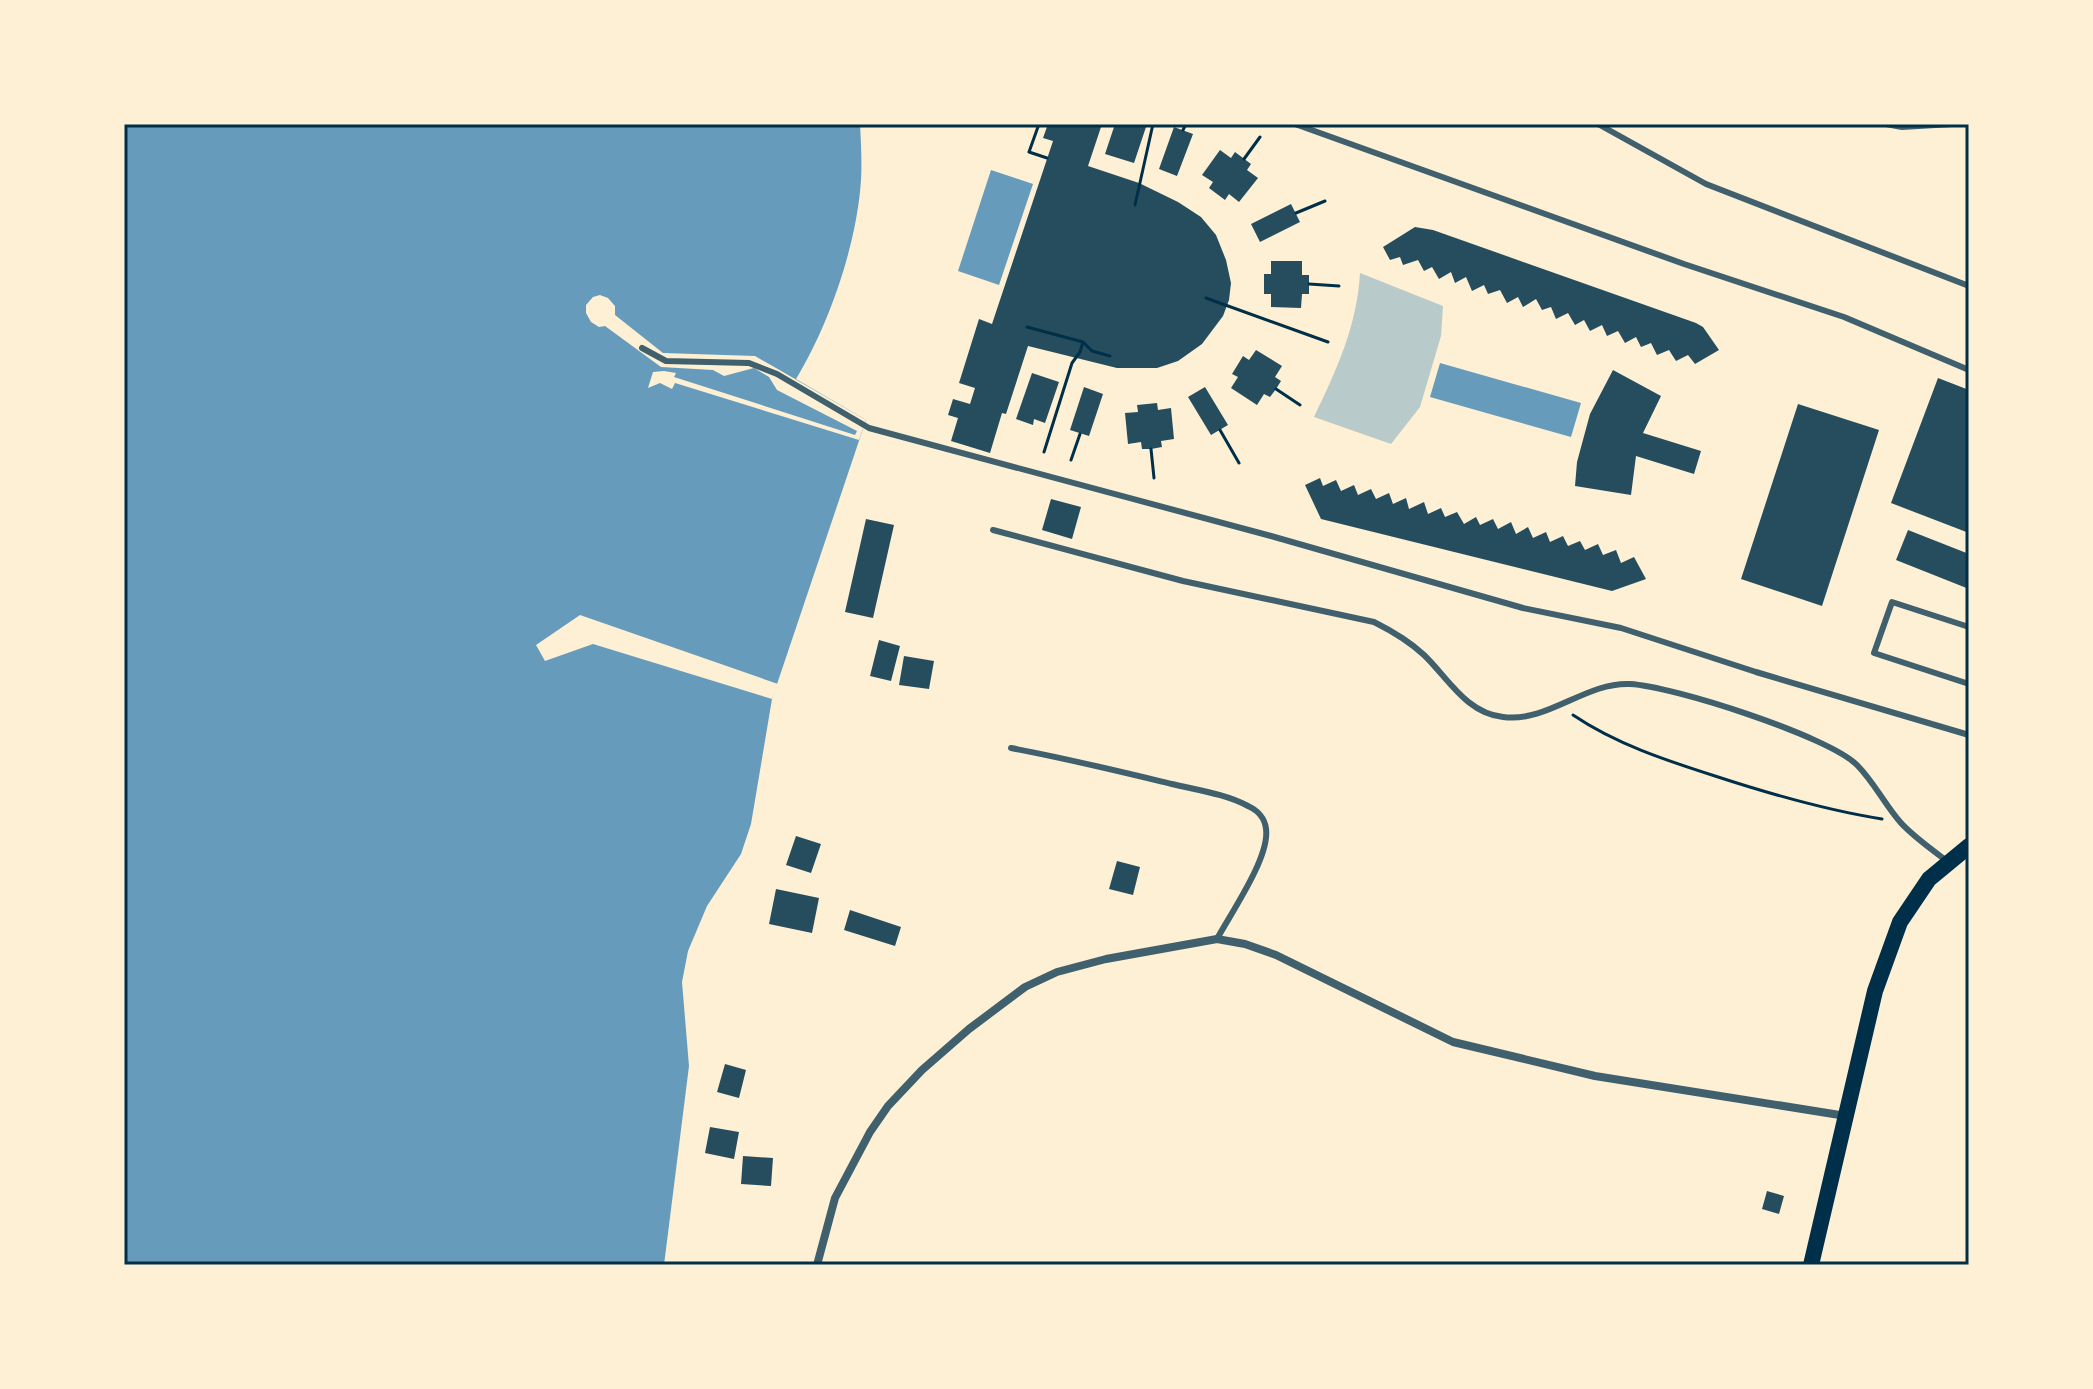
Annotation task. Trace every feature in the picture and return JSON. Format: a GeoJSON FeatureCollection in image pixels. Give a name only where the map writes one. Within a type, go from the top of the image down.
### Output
{"type":"FeatureCollection","features":[{"type":"Feature","properties":{"kind":"main road"},"geometry":{"type":"LineString","coordinates":[[1811,1265],[1875,991],[1900,922],[1929,879],[1947,861],[1969,846]]}},
{"type":"Feature","properties":{"kind":"street"},"geometry":{"type":"LineString","coordinates":[[817,1265],[835,1198],[870,1132],[888,1106],[922,1070],[969,1029],[1025,987],[1057,972],[1106,959],[1217,939],[1245,944],[1276,955],[1453,1042],[1595,1076],[1847,1116]]}},
{"type":"Feature","properties":{"kind":"lane"},"geometry":{"type":"LineString","coordinates":[[1295,124],[1844,317],[1969,370]]}},
{"type":"Feature","properties":{"kind":"lane"},"geometry":{"type":"LineString","coordinates":[[1598,124],[1706,184],[1969,286]]}},
{"type":"Feature","properties":{"kind":"lane"},"geometry":{"type":"LineString","coordinates":[[1886,124],[1902,127],[1952,124]]}},
{"type":"Feature","properties":{"kind":"lane"},"geometry":{"type":"LineString","coordinates":[[642,348],[666,361],[749,363],[777,374],[869,428],[1271,536],[1523,608],[1621,628],[1969,735]]}},
{"type":"Feature","properties":{"kind":"lane"},"geometry":{"type":"LineString","coordinates":[[993,530],[1183,581],[1374,622],[1400,635],[1425,656],[1474,708],[1503,718],[1534,714],[1560,706],[1590,690],[1629,684],[1680,693],[1765,721],[1806,736],[1854,762],[1900,822],[1947,861]]}},
{"type":"Feature","properties":{"kind":"lane"},"geometry":{"type":"LineString","coordinates":[[1969,627],[1892,602],[1874,653],[1969,684]]}},
{"type":"Feature","properties":{"kind":"lane"},"geometry":{"type":"LineString","coordinates":[[1011,748],[1075,760],[1220,796],[1249,806],[1261,815],[1266,827],[1266,842],[1217,939]]}},
{"type":"Feature","properties":{"kind":"path"},"geometry":{"type":"LineString","coordinates":[[1039,124],[1029,152],[1047,158]]}},
{"type":"Feature","properties":{"kind":"path"},"geometry":{"type":"LineString","coordinates":[[1135,205],[1153,124]]}},
{"type":"Feature","properties":{"kind":"path"},"geometry":{"type":"LineString","coordinates":[[1183,130],[1186,124]]}},
{"type":"Feature","properties":{"kind":"path"},"geometry":{"type":"LineString","coordinates":[[1244,159],[1260,137]]}},
{"type":"Feature","properties":{"kind":"path"},"geometry":{"type":"LineString","coordinates":[[1296,213],[1325,201]]}},
{"type":"Feature","properties":{"kind":"path"},"geometry":{"type":"LineString","coordinates":[[1309,284],[1339,286]]}},
{"type":"Feature","properties":{"kind":"path"},"geometry":{"type":"LineString","coordinates":[[1206,298],[1328,342]]}},
{"type":"Feature","properties":{"kind":"path"},"geometry":{"type":"LineString","coordinates":[[1027,327],[1083,342],[1092,351],[1110,356]]}},
{"type":"Feature","properties":{"kind":"path"},"geometry":{"type":"LineString","coordinates":[[1044,452],[1072,363],[1083,342]]}},
{"type":"Feature","properties":{"kind":"path"},"geometry":{"type":"LineString","coordinates":[[1276,389],[1300,405]]}},
{"type":"Feature","properties":{"kind":"path"},"geometry":{"type":"LineString","coordinates":[[1220,430],[1239,463]]}},
{"type":"Feature","properties":{"kind":"path"},"geometry":{"type":"LineString","coordinates":[[1071,460],[1080,434]]}},
{"type":"Feature","properties":{"kind":"path"},"geometry":{"type":"LineString","coordinates":[[1151,449],[1154,478]]}},
{"type":"Feature","properties":{"kind":"path"},"geometry":{"type":"LineString","coordinates":[[1560,706],[1599,733],[1669,762],[1781,798],[1900,822]]}},
{"type":"Feature","properties":{"kind":"shaded area"},"geometry":{"type":"Polygon","coordinates":[[[1360,273],[1443,306],[1441,336],[1420,407],[1391,444],[1314,417],[1350,329],[1360,273]]]}},
{"type":"Feature","properties":{"kind":"water"},"geometry":{"type":"Polygon","coordinates":[[[124,124],[860,124],[861,180],[854,230],[830,309],[796,379],[866,420],[772,699],[751,824],[741,854],[707,906],[688,951],[682,982],[689,1066],[664,1265],[124,1265],[124,124]]]}},
{"type":"Feature","properties":{"kind":"water"},"geometry":{"type":"Polygon","coordinates":[[[991,170],[1033,184],[999,285],[958,271],[991,170]]]}},
{"type":"Feature","properties":{"kind":"water"},"geometry":{"type":"Polygon","coordinates":[[[1440,363],[1581,403],[1571,437],[1430,397],[1440,363]]]}},
{"type":"Feature","properties":{"kind":"pier"},"geometry":{"type":"Polygon","coordinates":[[[600,295],[615,306],[615,315],[663,353],[755,356],[866,420],[859,440],[675,383],[672,389],[660,383],[648,388],[653,372],[676,373],[674,377],[855,435],[857,431],[777,390],[769,377],[754,368],[724,376],[713,370],[661,367],[605,326],[599,327],[591,322],[586,305],[593,297],[600,295]]]}},
{"type":"Feature","properties":{"kind":"pier"},"geometry":{"type":"Polygon","coordinates":[[[580,615],[778,684],[772,699],[593,644],[545,661],[536,645],[580,615]]]}},
{"type":"Feature","properties":{"kind":"building"},"geometry":{"type":"Polygon","coordinates":[[[1048,124],[1102,124],[1088,166],[1139,183],[1201,217],[1216,235],[1226,260],[1231,283],[1229,300],[1223,316],[1202,344],[1178,361],[1157,368],[1117,368],[1028,346],[990,453],[951,441],[958,418],[948,415],[953,399],[970,404],[975,388],[959,383],[979,319],[992,324],[1053,141],[1043,138],[1048,124]]]}},
{"type":"Feature","properties":{"kind":"building"},"geometry":{"type":"Polygon","coordinates":[[[1115,124],[1147,124],[1134,163],[1105,154],[1115,124]]]}},
{"type":"Feature","properties":{"kind":"building"},"geometry":{"type":"Polygon","coordinates":[[[1174,127],[1193,134],[1177,176],[1159,169],[1174,127]]]}},
{"type":"Feature","properties":{"kind":"building"},"geometry":{"type":"Polygon","coordinates":[[[1220,150],[1231,158],[1235,152],[1251,164],[1247,170],[1258,178],[1239,202],[1229,194],[1225,200],[1209,188],[1213,182],[1202,175],[1220,150]]]}},
{"type":"Feature","properties":{"kind":"building"},"geometry":{"type":"Polygon","coordinates":[[[1291,204],[1300,222],[1260,242],[1251,224],[1291,204]]]}},
{"type":"Feature","properties":{"kind":"building"},"geometry":{"type":"Polygon","coordinates":[[[1415,227],[1433,230],[1696,323],[1703,327],[1719,350],[1695,364],[1688,355],[1676,361],[1669,350],[1657,355],[1651,343],[1641,347],[1636,337],[1625,343],[1618,331],[1607,336],[1602,325],[1590,331],[1584,320],[1575,325],[1568,313],[1556,319],[1551,307],[1542,310],[1536,299],[1523,307],[1518,297],[1507,303],[1500,290],[1488,294],[1484,285],[1472,291],[1466,277],[1455,283],[1451,272],[1439,279],[1432,267],[1424,271],[1418,260],[1403,265],[1400,257],[1390,260],[1383,247],[1415,227]]]}},
{"type":"Feature","properties":{"kind":"building"},"geometry":{"type":"Polygon","coordinates":[[[1271,261],[1302,261],[1302,275],[1309,275],[1309,294],[1302,294],[1301,308],[1271,307],[1271,294],[1264,294],[1264,274],[1271,274],[1271,261]]]}},
{"type":"Feature","properties":{"kind":"building"},"geometry":{"type":"Polygon","coordinates":[[[1256,350],[1282,366],[1275,377],[1281,381],[1276,389],[1270,397],[1264,394],[1257,405],[1231,388],[1238,377],[1232,374],[1243,356],[1249,360],[1256,350]]]}},
{"type":"Feature","properties":{"kind":"building"},"geometry":{"type":"Polygon","coordinates":[[[1613,370],[1661,396],[1643,433],[1701,451],[1694,474],[1636,456],[1631,495],[1575,486],[1577,462],[1590,414],[1613,370]]]}},
{"type":"Feature","properties":{"kind":"building"},"geometry":{"type":"Polygon","coordinates":[[[1032,373],[1059,382],[1045,423],[1034,419],[1033,425],[1016,419],[1032,373]]]}},
{"type":"Feature","properties":{"kind":"building"},"geometry":{"type":"Polygon","coordinates":[[[1938,378],[1969,390],[1969,533],[1891,503],[1938,378]]]}},
{"type":"Feature","properties":{"kind":"building"},"geometry":{"type":"Polygon","coordinates":[[[1084,387],[1103,394],[1089,436],[1070,430],[1084,387]]]}},
{"type":"Feature","properties":{"kind":"building"},"geometry":{"type":"Polygon","coordinates":[[[1205,387],[1228,425],[1211,435],[1188,397],[1205,387]]]}},
{"type":"Feature","properties":{"kind":"building"},"geometry":{"type":"Polygon","coordinates":[[[1157,403],[1158,410],[1171,408],[1174,439],[1161,441],[1162,447],[1151,449],[1142,449],[1141,442],[1128,444],[1125,413],[1138,412],[1137,405],[1157,403]]]}},
{"type":"Feature","properties":{"kind":"building"},"geometry":{"type":"Polygon","coordinates":[[[1798,404],[1879,430],[1822,606],[1741,579],[1798,404]]]}},
{"type":"Feature","properties":{"kind":"building"},"geometry":{"type":"Polygon","coordinates":[[[1320,478],[1323,486],[1336,480],[1341,491],[1354,485],[1358,495],[1371,489],[1376,499],[1389,493],[1393,504],[1406,498],[1409,509],[1424,502],[1428,514],[1441,508],[1445,517],[1457,512],[1464,524],[1476,517],[1480,525],[1493,519],[1498,529],[1511,522],[1516,534],[1528,527],[1533,538],[1546,532],[1550,542],[1563,536],[1568,546],[1580,541],[1585,550],[1598,544],[1603,555],[1616,550],[1621,563],[1634,557],[1646,579],[1612,591],[1321,519],[1305,485],[1320,478]]]}},
{"type":"Feature","properties":{"kind":"building"},"geometry":{"type":"Polygon","coordinates":[[[1051,499],[1081,507],[1072,539],[1042,530],[1051,499]]]}},
{"type":"Feature","properties":{"kind":"building"},"geometry":{"type":"Polygon","coordinates":[[[866,519],[894,525],[873,618],[845,612],[866,519]]]}},
{"type":"Feature","properties":{"kind":"building"},"geometry":{"type":"Polygon","coordinates":[[[1908,530],[1969,554],[1969,589],[1896,560],[1908,530]]]}},
{"type":"Feature","properties":{"kind":"building"},"geometry":{"type":"Polygon","coordinates":[[[879,640],[900,646],[891,681],[870,676],[879,640]]]}},
{"type":"Feature","properties":{"kind":"building"},"geometry":{"type":"Polygon","coordinates":[[[904,656],[934,661],[929,689],[899,685],[904,656]]]}},
{"type":"Feature","properties":{"kind":"building"},"geometry":{"type":"Polygon","coordinates":[[[796,836],[821,844],[811,873],[786,865],[796,836]]]}},
{"type":"Feature","properties":{"kind":"building"},"geometry":{"type":"Polygon","coordinates":[[[1117,861],[1140,867],[1133,895],[1109,889],[1117,861]]]}},
{"type":"Feature","properties":{"kind":"building"},"geometry":{"type":"Polygon","coordinates":[[[776,889],[819,898],[812,933],[769,924],[776,889]]]}},
{"type":"Feature","properties":{"kind":"building"},"geometry":{"type":"Polygon","coordinates":[[[850,910],[901,927],[895,946],[844,930],[850,910]]]}},
{"type":"Feature","properties":{"kind":"building"},"geometry":{"type":"Polygon","coordinates":[[[725,1064],[746,1070],[739,1098],[717,1092],[725,1064]]]}},
{"type":"Feature","properties":{"kind":"building"},"geometry":{"type":"Polygon","coordinates":[[[710,1127],[739,1132],[734,1159],[705,1153],[710,1127]]]}},
{"type":"Feature","properties":{"kind":"building"},"geometry":{"type":"Polygon","coordinates":[[[743,1156],[773,1158],[771,1186],[741,1184],[743,1156]]]}},
{"type":"Feature","properties":{"kind":"building"},"geometry":{"type":"Polygon","coordinates":[[[1767,1191],[1784,1196],[1779,1214],[1762,1209],[1767,1191]]]}}]}
